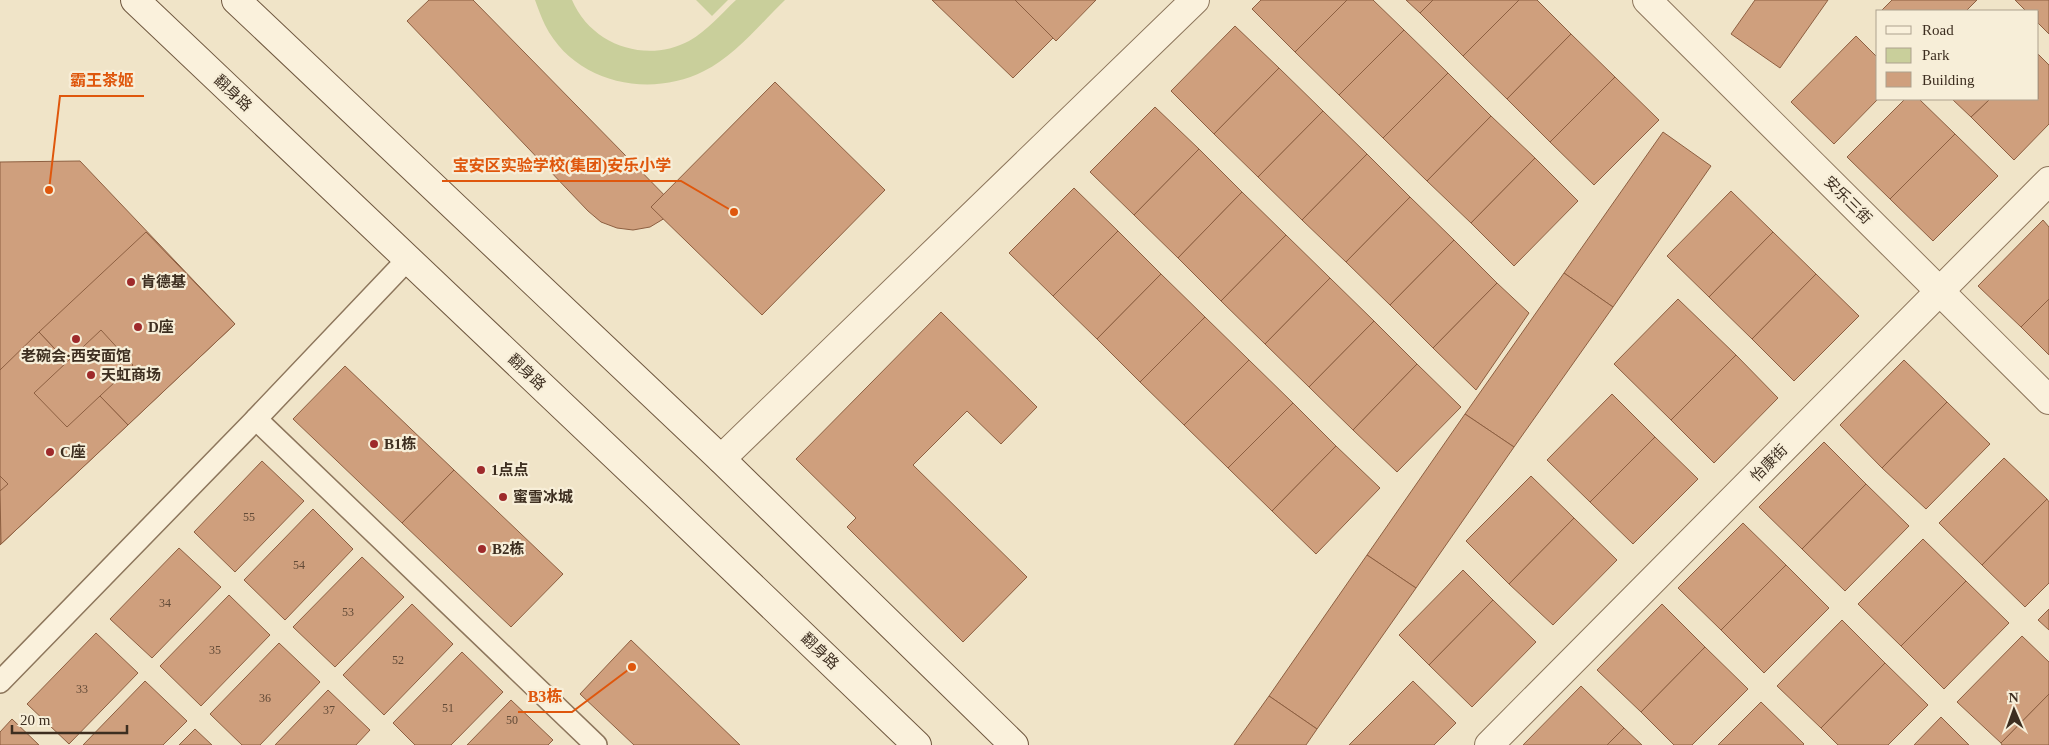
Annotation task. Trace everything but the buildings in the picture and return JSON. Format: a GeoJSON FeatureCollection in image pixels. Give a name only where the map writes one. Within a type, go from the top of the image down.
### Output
{"type":"FeatureCollection","features":[{"type":"Feature","properties":{"kind":"main road","name":"翻身路"},"geometry":{"type":"LineString","coordinates":[[135,0],[917,745]]}},
{"type":"Feature","properties":{"kind":"main road"},"geometry":{"type":"LineString","coordinates":[[236,0],[721,459],[1014,745]]}},
{"type":"Feature","properties":{"kind":"main road"},"geometry":{"type":"LineString","coordinates":[[721,459],[1195,0]]}},
{"type":"Feature","properties":{"kind":"main road","name":"安乐三街"},"geometry":{"type":"LineString","coordinates":[[1647,0],[2049,400]]}},
{"type":"Feature","properties":{"kind":"main road","name":"怡康街"},"geometry":{"type":"LineString","coordinates":[[1489,745],[2049,181]]}},
{"type":"Feature","properties":{"kind":"lane"},"geometry":{"type":"LineString","coordinates":[[0,682],[256,419],[408,259]]}},
{"type":"Feature","properties":{"kind":"lane"},"geometry":{"type":"LineString","coordinates":[[256,419],[589,743]]}},
{"type":"Feature","properties":{"kind":"green space"},"geometry":{"type":"Polygon","coordinates":[[[535,0],[572,0],[581,16],[592,29],[606,39],[621,46],[655,51],[672,48],[696,37],[736,0],[785,0],[747,39],[715,65],[683,79],[660,84],[637,84],[615,80],[594,72],[574,61],[558,45],[545,25],[535,0]]]}},
{"type":"Feature","properties":{"kind":"green space"},"geometry":{"type":"Polygon","coordinates":[[[696,0],[728,0],[712,16],[696,0]]]}},
{"type":"Feature","properties":{"kind":"place","name":"霸王茶姬"},"geometry":{"type":"Point","coordinates":[49,190]}},
{"type":"Feature","properties":{"kind":"place","name":"宝安区实验学校(集团)安乐小学"},"geometry":{"type":"Point","coordinates":[734,212]}},
{"type":"Feature","properties":{"kind":"place","name":"肯德基"},"geometry":{"type":"Point","coordinates":[131,282]}},
{"type":"Feature","properties":{"kind":"place","name":"D座"},"geometry":{"type":"Point","coordinates":[138,327]}},
{"type":"Feature","properties":{"kind":"place","name":"老碗会·西安面馆"},"geometry":{"type":"Point","coordinates":[76,339]}},
{"type":"Feature","properties":{"kind":"place","name":"天虹商场"},"geometry":{"type":"Point","coordinates":[91,375]}},
{"type":"Feature","properties":{"kind":"place","name":"B1栋"},"geometry":{"type":"Point","coordinates":[374,444]}},
{"type":"Feature","properties":{"kind":"place","name":"C座"},"geometry":{"type":"Point","coordinates":[50,452]}},
{"type":"Feature","properties":{"kind":"place","name":"1点点"},"geometry":{"type":"Point","coordinates":[481,470]}},
{"type":"Feature","properties":{"kind":"place","name":"蜜雪冰城"},"geometry":{"type":"Point","coordinates":[503,497]}},
{"type":"Feature","properties":{"kind":"place","name":"B2栋"},"geometry":{"type":"Point","coordinates":[482,549]}},
{"type":"Feature","properties":{"kind":"place","name":"B3栋"},"geometry":{"type":"Point","coordinates":[632,667]}}]}
